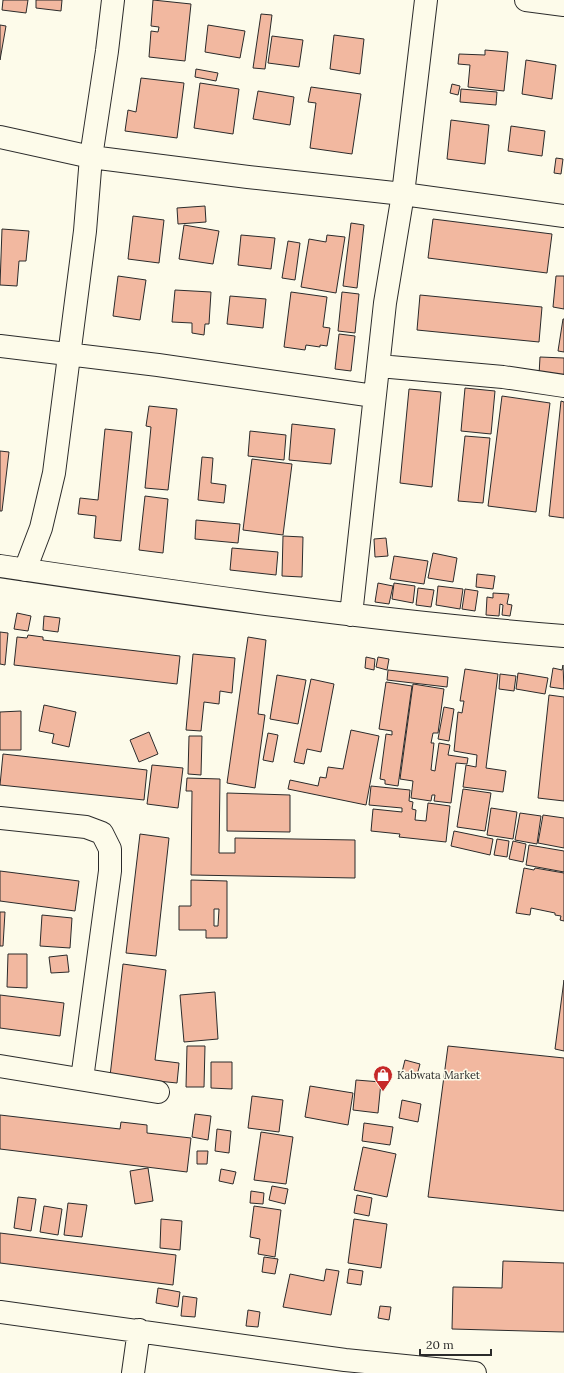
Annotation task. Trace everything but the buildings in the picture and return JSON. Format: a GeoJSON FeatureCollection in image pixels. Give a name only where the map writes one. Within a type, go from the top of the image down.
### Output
{"type":"FeatureCollection","features":[{"type":"Feature","properties":{"kind":"street"},"geometry":{"type":"LineString","coordinates":[[25,570],[41,528],[54,473],[85,232],[91,157],[113,0]]}},
{"type":"Feature","properties":{"kind":"street"},"geometry":{"type":"LineString","coordinates":[[351,615],[385,303],[403,194],[426,0]]}},
{"type":"Feature","properties":{"kind":"street"},"geometry":{"type":"LineString","coordinates":[[526,0],[564,5]]}},
{"type":"Feature","properties":{"kind":"street"},"geometry":{"type":"LineString","coordinates":[[0,137],[91,157],[248,177],[403,194],[564,216]]}},
{"type":"Feature","properties":{"kind":"street"},"geometry":{"type":"LineString","coordinates":[[0,346],[69,356],[158,365],[374,396]]}},
{"type":"Feature","properties":{"kind":"street"},"geometry":{"type":"LineString","coordinates":[[379,366],[503,377],[564,386]]}},
{"type":"Feature","properties":{"kind":"street"},"geometry":{"type":"LineString","coordinates":[[0,566],[128,586],[351,615],[564,636]]}},
{"type":"Feature","properties":{"kind":"street"},"geometry":{"type":"LineString","coordinates":[[0,818],[86,827],[102,832],[110,849],[110,871],[82,1079]]}},
{"type":"Feature","properties":{"kind":"street"},"geometry":{"type":"LineString","coordinates":[[0,1066],[158,1092]]}},
{"type":"Feature","properties":{"kind":"street"},"geometry":{"type":"LineString","coordinates":[[0,1312],[139,1330],[345,1367],[475,1373]]}},
{"type":"Feature","properties":{"kind":"street"},"geometry":{"type":"LineString","coordinates":[[134,1373],[139,1330]]}},
{"type":"Feature","properties":{"kind":"place","name":"Kabwata Market"},"geometry":{"type":"Point","coordinates":[383,1092]}}]}
